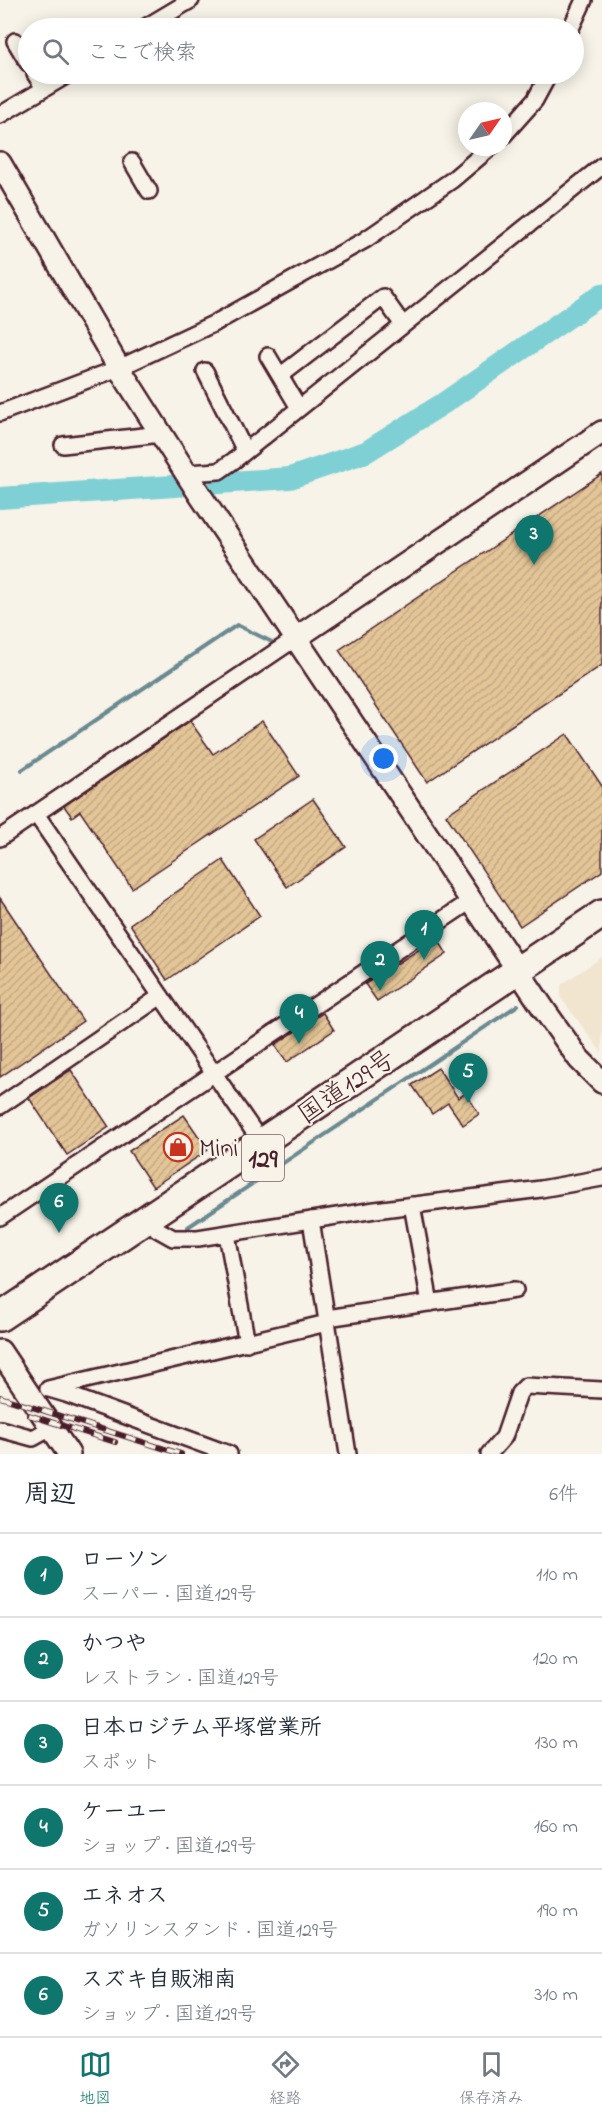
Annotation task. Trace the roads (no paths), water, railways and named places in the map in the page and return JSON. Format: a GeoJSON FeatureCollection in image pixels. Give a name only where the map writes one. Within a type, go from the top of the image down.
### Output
{"type":"FeatureCollection","features":[{"type":"Feature","properties":{"kind":"highway","name":"国道129号"},"geometry":{"type":"LineString","coordinates":[[0,1334],[523,977],[602,914]]}},
{"type":"Feature","properties":{"kind":"highway","name":"国道129号"},"geometry":{"type":"LineString","coordinates":[[0,1317],[261,1142],[523,977],[602,932]]}},
{"type":"Feature","properties":{"kind":"street"},"geometry":{"type":"LineString","coordinates":[[161,18],[191,0]]}},
{"type":"Feature","properties":{"kind":"street"},"geometry":{"type":"LineString","coordinates":[[576,18],[584,0]]}},
{"type":"Feature","properties":{"kind":"street"},"geometry":{"type":"LineString","coordinates":[[15,41],[18,46]]}},
{"type":"Feature","properties":{"kind":"street"},"geometry":{"type":"LineString","coordinates":[[41,84],[44,88]]}},
{"type":"Feature","properties":{"kind":"street"},"geometry":{"type":"LineString","coordinates":[[0,115],[51,84]]}},
{"type":"Feature","properties":{"kind":"street"},"geometry":{"type":"LineString","coordinates":[[512,126],[535,100],[544,84]]}},
{"type":"Feature","properties":{"kind":"street"},"geometry":{"type":"LineString","coordinates":[[0,413],[119,368],[215,323],[365,240],[452,180],[480,156]]}},
{"type":"Feature","properties":{"kind":"street"},"geometry":{"type":"LineString","coordinates":[[132,162],[149,191]]}},
{"type":"Feature","properties":{"kind":"street"},"geometry":{"type":"LineString","coordinates":[[0,163],[119,368],[200,495],[579,1059],[602,1082]]}},
{"type":"Feature","properties":{"kind":"street"},"geometry":{"type":"LineString","coordinates":[[187,475],[219,471],[602,166]]}},
{"type":"Feature","properties":{"kind":"street"},"geometry":{"type":"LineString","coordinates":[[280,376],[383,297],[403,325]]}},
{"type":"Feature","properties":{"kind":"street"},"geometry":{"type":"LineString","coordinates":[[268,356],[299,408]]}},
{"type":"Feature","properties":{"kind":"street"},"geometry":{"type":"LineString","coordinates":[[205,371],[245,451]]}},
{"type":"Feature","properties":{"kind":"street"},"geometry":{"type":"LineString","coordinates":[[0,838],[602,432]]}},
{"type":"Feature","properties":{"kind":"street"},"geometry":{"type":"LineString","coordinates":[[63,445],[161,434]]}},
{"type":"Feature","properties":{"kind":"street"},"geometry":{"type":"LineString","coordinates":[[36,813],[261,1142]]}},
{"type":"Feature","properties":{"kind":"street"},"geometry":{"type":"LineString","coordinates":[[0,1217],[472,900]]}},
{"type":"Feature","properties":{"kind":"street"},"geometry":{"type":"LineString","coordinates":[[0,1106],[161,996]]}},
{"type":"Feature","properties":{"kind":"street"},"geometry":{"type":"LineString","coordinates":[[157,1228],[173,1238],[198,1238],[412,1205],[541,1189],[602,1178]]}},
{"type":"Feature","properties":{"kind":"street"},"geometry":{"type":"LineString","coordinates":[[412,1205],[430,1303]]}},
{"type":"Feature","properties":{"kind":"street"},"geometry":{"type":"LineString","coordinates":[[311,1220],[348,1454]]}},
{"type":"Feature","properties":{"kind":"street"},"geometry":{"type":"LineString","coordinates":[[227,1234],[248,1343]]}},
{"type":"Feature","properties":{"kind":"street"},"geometry":{"type":"LineString","coordinates":[[48,1389],[248,1343],[327,1321],[515,1290]]}},
{"type":"Feature","properties":{"kind":"street"},"geometry":{"type":"LineString","coordinates":[[0,1351],[51,1428],[72,1452]]}},
{"type":"Feature","properties":{"kind":"street"},"geometry":{"type":"LineString","coordinates":[[489,1454],[504,1437],[519,1393],[526,1386],[602,1390]]}},
{"type":"Feature","properties":{"kind":"street"},"geometry":{"type":"LineString","coordinates":[[25,1387],[48,1389],[66,1394],[229,1454]]}},
{"type":"Feature","properties":{"kind":"street"},"geometry":{"type":"LineString","coordinates":[[0,1429],[33,1438],[51,1428]]}},
{"type":"Feature","properties":{"kind":"waterway"},"geometry":{"type":"LineString","coordinates":[[0,498],[290,478],[366,452],[444,403],[602,294]]}},
{"type":"Feature","properties":{"kind":"waterway"},"geometry":{"type":"LineString","coordinates":[[22,770],[237,625],[274,643]]}},
{"type":"Feature","properties":{"kind":"waterway"},"geometry":{"type":"LineString","coordinates":[[188,1227],[518,1005]]}},
{"type":"Feature","properties":{"kind":"railway"},"geometry":{"type":"LineString","coordinates":[[0,1397],[181,1454]]}},
{"type":"Feature","properties":{"kind":"railway"},"geometry":{"type":"LineString","coordinates":[[29,1415],[115,1442]]}},
{"type":"Feature","properties":{"kind":"place","name":"日本ロジテム平塚営業所"},"geometry":{"type":"Point","coordinates":[534,565]}},
{"type":"Feature","properties":{"kind":"place","name":"ローソン"},"geometry":{"type":"Point","coordinates":[424,960]}},
{"type":"Feature","properties":{"kind":"place","name":"かつや"},"geometry":{"type":"Point","coordinates":[380,991]}},
{"type":"Feature","properties":{"kind":"place","name":"ケーユー"},"geometry":{"type":"Point","coordinates":[299,1044]}},
{"type":"Feature","properties":{"kind":"place","name":"エネオス"},"geometry":{"type":"Point","coordinates":[468,1103]}},
{"type":"Feature","properties":{"kind":"place","name":"Mini"},"geometry":{"type":"Point","coordinates":[178,1147]}},
{"type":"Feature","properties":{"kind":"place","name":"スズキ自販湘南"},"geometry":{"type":"Point","coordinates":[59,1233]}}]}
